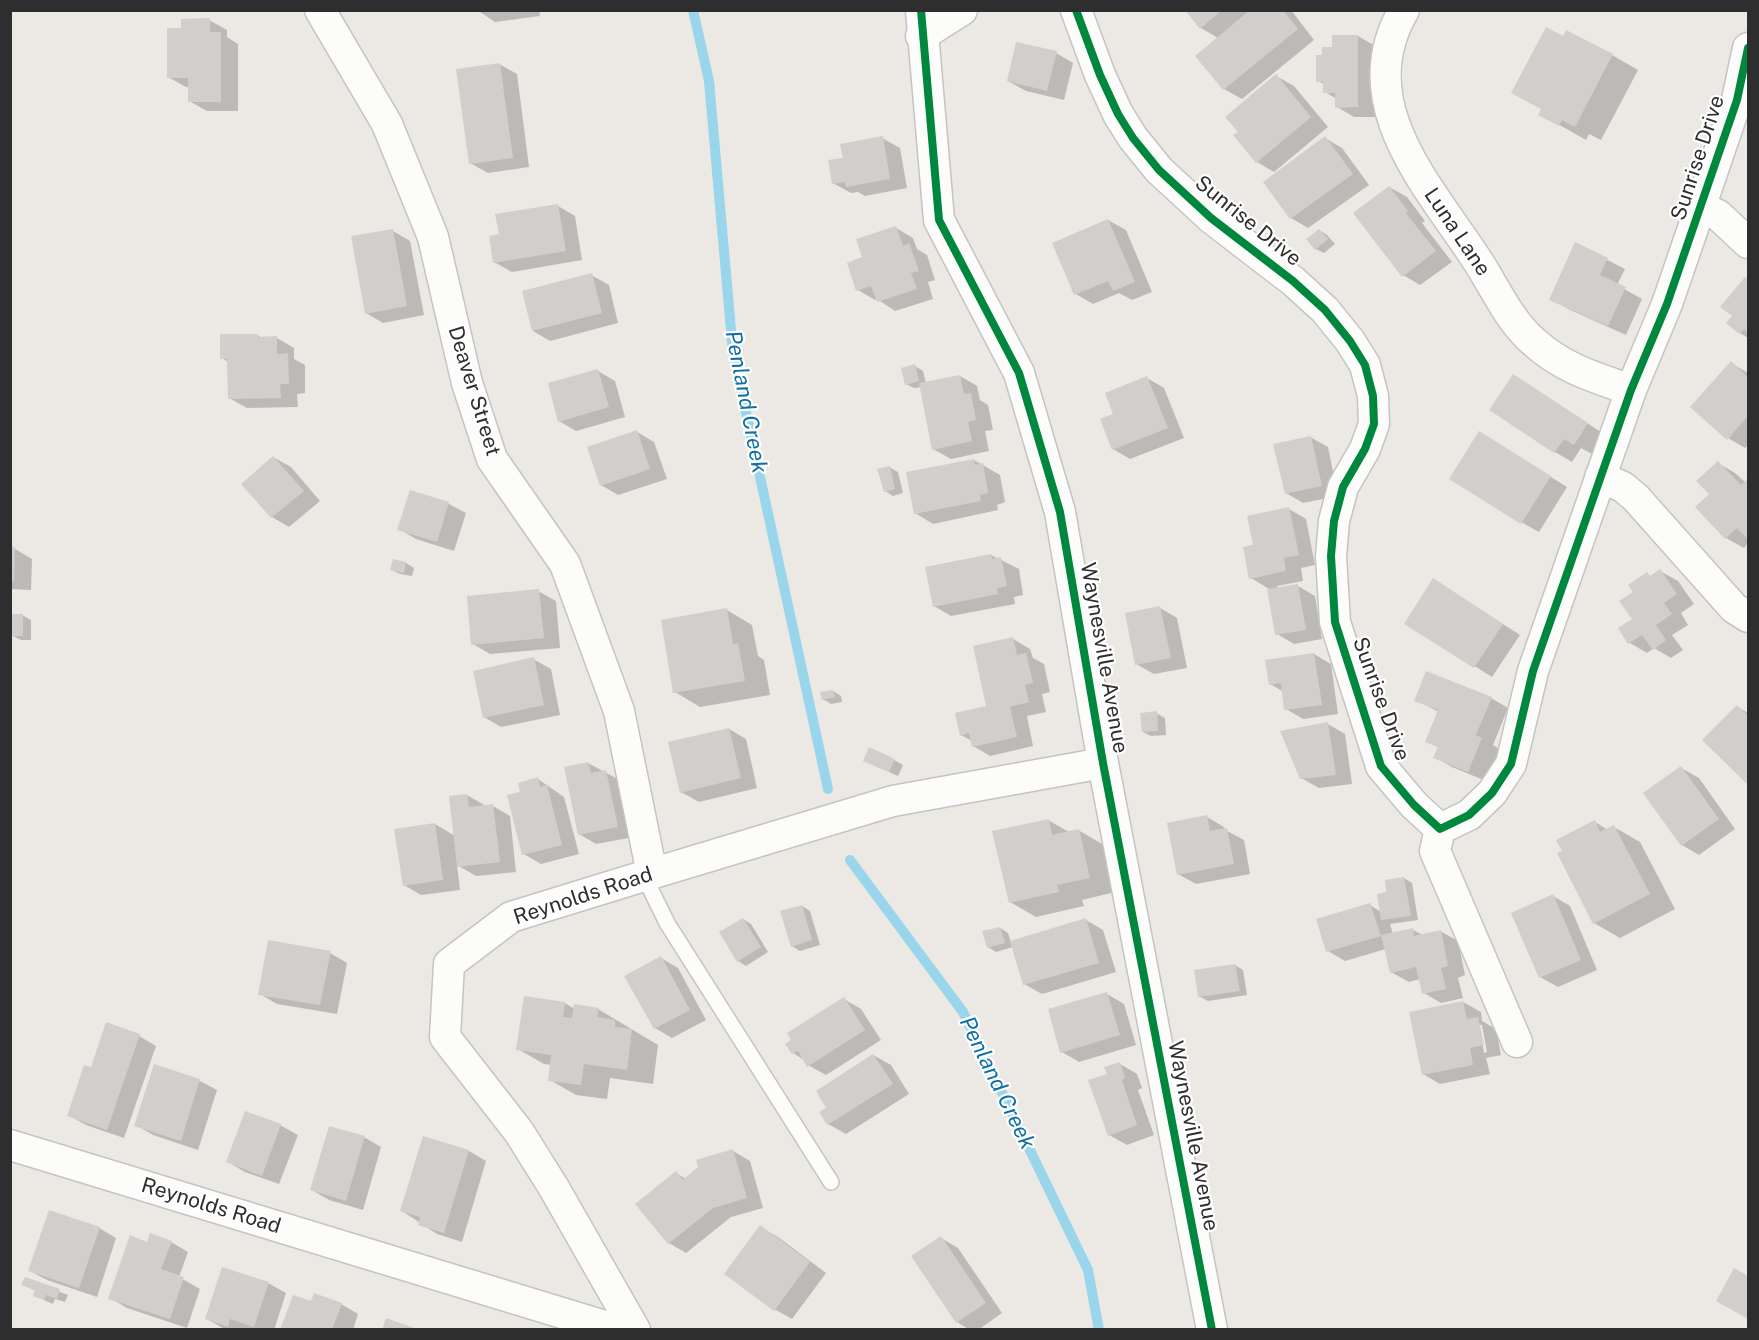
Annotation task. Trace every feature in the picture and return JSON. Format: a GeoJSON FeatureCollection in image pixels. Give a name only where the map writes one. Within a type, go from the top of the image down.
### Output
{"type":"FeatureCollection","features":[{"type":"Feature","properties":{"kind":"street","name":"Deaver Street"},"geometry":{"type":"LineString","coordinates":[[320,10],[387,124],[433,237],[467,383],[492,459],[565,564],[569,574],[620,711],[648,875]]}},
{"type":"Feature","properties":{"kind":"street"},"geometry":{"type":"LineString","coordinates":[[921,23],[962,10]]}},
{"type":"Feature","properties":{"kind":"street","name":"Sunrise Drive"},"geometry":{"type":"LineString","coordinates":[[1076,10],[1100,75],[1118,114],[1133,138],[1159,170],[1211,218],[1293,280],[1325,310],[1350,341],[1365,365],[1373,396],[1374,424],[1365,449],[1343,487],[1334,521],[1331,556],[1335,622],[1381,766],[1414,805],[1440,829],[1469,815],[1492,793],[1511,764],[1533,671],[1631,390],[1668,304],[1737,100],[1749,48]]}},
{"type":"Feature","properties":{"kind":"street","name":"Luna Lane"},"geometry":{"type":"LineString","coordinates":[[1404,10],[1391,35],[1386,63],[1386,88],[1390,112],[1399,140],[1413,166],[1478,261],[1506,308],[1531,340],[1556,360],[1577,372],[1631,390]]}},
{"type":"Feature","properties":{"kind":"street","name":"Waynesville Avenue"},"geometry":{"type":"LineString","coordinates":[[921,23],[939,220],[1019,373],[1060,512],[1103,763],[1212,1329]]}},
{"type":"Feature","properties":{"kind":"street"},"geometry":{"type":"LineString","coordinates":[[1701,207],[1718,215],[1749,243]]}},
{"type":"Feature","properties":{"kind":"street"},"geometry":{"type":"LineString","coordinates":[[1600,477],[1623,487],[1636,498],[1734,608],[1749,617]]}},
{"type":"Feature","properties":{"kind":"street","name":"Reynolds Road"},"geometry":{"type":"LineString","coordinates":[[635,1329],[555,1188],[519,1132],[445,1037],[449,964],[511,917],[893,801],[1103,763]]}},
{"type":"Feature","properties":{"kind":"street"},"geometry":{"type":"LineString","coordinates":[[1440,829],[1435,851],[1517,1042]]}},
{"type":"Feature","properties":{"kind":"street","name":"Reynolds Road"},"geometry":{"type":"LineString","coordinates":[[10,1145],[618,1329]]}},
{"type":"Feature","properties":{"kind":"lane"},"geometry":{"type":"LineString","coordinates":[[648,875],[666,923],[831,1182]]}},
{"type":"Feature","properties":{"kind":"building"},"geometry":{"type":"Polygon","coordinates":[[[1185,10],[1222,10],[1200,29],[1185,10]]]}},
{"type":"Feature","properties":{"kind":"building"},"geometry":{"type":"Polygon","coordinates":[[[1250,10],[1283,10],[1298,29],[1223,90],[1195,56],[1250,10]]]}},
{"type":"Feature","properties":{"kind":"building"},"geometry":{"type":"Polygon","coordinates":[[[210,18],[210,32],[221,32],[221,102],[188,102],[188,78],[167,78],[167,28],[181,28],[181,19],[210,18]]]}},
{"type":"Feature","properties":{"kind":"building"},"geometry":{"type":"Polygon","coordinates":[[[1546,27],[1563,36],[1566,30],[1613,54],[1575,127],[1562,120],[1559,126],[1538,115],[1541,109],[1511,93],[1546,27]]]}},
{"type":"Feature","properties":{"kind":"building"},"geometry":{"type":"Polygon","coordinates":[[[1332,35],[1358,35],[1358,107],[1335,108],[1335,93],[1323,93],[1323,82],[1316,82],[1316,55],[1322,55],[1322,47],[1332,47],[1332,35]]]}},
{"type":"Feature","properties":{"kind":"building"},"geometry":{"type":"Polygon","coordinates":[[[1016,42],[1057,51],[1047,91],[1007,81],[1016,42]]]}},
{"type":"Feature","properties":{"kind":"building"},"geometry":{"type":"Polygon","coordinates":[[[500,63],[513,158],[469,164],[456,69],[500,63]]]}},
{"type":"Feature","properties":{"kind":"building"},"geometry":{"type":"Polygon","coordinates":[[[1276,74],[1311,117],[1256,163],[1233,135],[1238,132],[1225,117],[1276,74]]]}},
{"type":"Feature","properties":{"kind":"building"},"geometry":{"type":"Polygon","coordinates":[[[883,136],[890,179],[846,187],[845,182],[832,184],[828,160],[843,158],[840,144],[883,136]]]}},
{"type":"Feature","properties":{"kind":"building"},"geometry":{"type":"Polygon","coordinates":[[[1325,136],[1353,174],[1290,219],[1263,182],[1325,136]]]}},
{"type":"Feature","properties":{"kind":"building"},"geometry":{"type":"Polygon","coordinates":[[[1389,186],[1408,211],[1406,213],[1436,251],[1402,277],[1353,213],[1389,186]]]}},
{"type":"Feature","properties":{"kind":"building"},"geometry":{"type":"Polygon","coordinates":[[[558,204],[566,251],[493,263],[489,236],[499,234],[495,214],[558,204]]]}},
{"type":"Feature","properties":{"kind":"building"},"geometry":{"type":"Polygon","coordinates":[[[1108,219],[1135,282],[1113,291],[1108,281],[1074,295],[1052,243],[1108,219]]]}},
{"type":"Feature","properties":{"kind":"building"},"geometry":{"type":"Polygon","coordinates":[[[896,226],[903,246],[909,243],[919,271],[911,273],[917,289],[877,302],[871,286],[856,291],[847,263],[862,257],[856,239],[896,226]]]}},
{"type":"Feature","properties":{"kind":"building"},"geometry":{"type":"Polygon","coordinates":[[[393,229],[407,306],[365,314],[351,236],[393,229]]]}},
{"type":"Feature","properties":{"kind":"building"},"geometry":{"type":"Polygon","coordinates":[[[1319,229],[1328,239],[1315,250],[1306,239],[1319,229]]]}},
{"type":"Feature","properties":{"kind":"building"},"geometry":{"type":"Polygon","coordinates":[[[1575,242],[1608,258],[1600,275],[1626,287],[1608,326],[1549,300],[1575,242]]]}},
{"type":"Feature","properties":{"kind":"building"},"geometry":{"type":"Polygon","coordinates":[[[592,273],[602,313],[532,331],[522,291],[592,273]]]}},
{"type":"Feature","properties":{"kind":"building"},"geometry":{"type":"Polygon","coordinates":[[[1745,277],[1748,280],[1748,333],[1744,329],[1739,334],[1726,323],[1732,316],[1720,307],[1745,277]]]}},
{"type":"Feature","properties":{"kind":"building"},"geometry":{"type":"Polygon","coordinates":[[[220,334],[277,336],[277,354],[288,353],[289,384],[280,384],[281,398],[228,399],[227,359],[220,359],[220,334]]]}},
{"type":"Feature","properties":{"kind":"building"},"geometry":{"type":"Polygon","coordinates":[[[1731,361],[1748,377],[1748,416],[1727,440],[1690,407],[1731,361]]]}},
{"type":"Feature","properties":{"kind":"building"},"geometry":{"type":"Polygon","coordinates":[[[915,364],[919,381],[905,385],[901,368],[915,364]]]}},
{"type":"Feature","properties":{"kind":"building"},"geometry":{"type":"Polygon","coordinates":[[[598,369],[609,407],[558,422],[548,383],[598,369]]]}},
{"type":"Feature","properties":{"kind":"building"},"geometry":{"type":"Polygon","coordinates":[[[1513,374],[1588,423],[1574,445],[1564,439],[1554,453],[1489,410],[1513,374]]]}},
{"type":"Feature","properties":{"kind":"building"},"geometry":{"type":"Polygon","coordinates":[[[960,375],[964,394],[971,393],[976,420],[968,422],[972,441],[932,450],[919,383],[960,375]]]}},
{"type":"Feature","properties":{"kind":"building"},"geometry":{"type":"Polygon","coordinates":[[[1147,376],[1168,428],[1112,450],[1100,419],[1113,414],[1105,393],[1147,376]]]}},
{"type":"Feature","properties":{"kind":"building"},"geometry":{"type":"Polygon","coordinates":[[[637,430],[650,469],[600,486],[587,447],[637,430]]]}},
{"type":"Feature","properties":{"kind":"building"},"geometry":{"type":"Polygon","coordinates":[[[1479,431],[1551,476],[1521,524],[1449,479],[1479,431]]]}},
{"type":"Feature","properties":{"kind":"building"},"geometry":{"type":"Polygon","coordinates":[[[1311,436],[1322,486],[1285,494],[1273,444],[1311,436]]]}},
{"type":"Feature","properties":{"kind":"building"},"geometry":{"type":"Polygon","coordinates":[[[273,456],[304,491],[271,518],[241,484],[273,456]]]}},
{"type":"Feature","properties":{"kind":"building"},"geometry":{"type":"Polygon","coordinates":[[[974,459],[975,465],[983,463],[988,493],[980,495],[981,501],[914,514],[906,472],[974,459]]]}},
{"type":"Feature","properties":{"kind":"building"},"geometry":{"type":"Polygon","coordinates":[[[1718,461],[1741,485],[1748,478],[1748,539],[1737,528],[1725,539],[1695,507],[1709,494],[1696,481],[1718,461]]]}},
{"type":"Feature","properties":{"kind":"building"},"geometry":{"type":"Polygon","coordinates":[[[890,466],[895,489],[884,492],[877,469],[890,466]]]}},
{"type":"Feature","properties":{"kind":"building"},"geometry":{"type":"Polygon","coordinates":[[[410,490],[449,502],[437,542],[397,530],[410,490]]]}},
{"type":"Feature","properties":{"kind":"building"},"geometry":{"type":"Polygon","coordinates":[[[1289,507],[1299,555],[1284,558],[1286,571],[1249,579],[1243,547],[1253,545],[1247,516],[1289,507]]]}},
{"type":"Feature","properties":{"kind":"building"},"geometry":{"type":"Polygon","coordinates":[[[10,547],[15,547],[14,581],[10,581],[10,547]]]}},
{"type":"Feature","properties":{"kind":"building"},"geometry":{"type":"Polygon","coordinates":[[[991,554],[992,559],[1001,557],[1007,586],[997,588],[998,594],[933,607],[925,567],[991,554]]]}},
{"type":"Feature","properties":{"kind":"building"},"geometry":{"type":"Polygon","coordinates":[[[393,559],[406,562],[404,573],[390,570],[393,559]]]}},
{"type":"Feature","properties":{"kind":"building"},"geometry":{"type":"Polygon","coordinates":[[[1660,569],[1677,594],[1664,603],[1672,614],[1656,625],[1666,640],[1653,650],[1642,635],[1628,644],[1618,628],[1632,619],[1619,601],[1633,592],[1628,585],[1647,572],[1650,576],[1660,569]]]}},
{"type":"Feature","properties":{"kind":"building"},"geometry":{"type":"Polygon","coordinates":[[[1433,578],[1503,624],[1474,668],[1404,624],[1433,578]]]}},
{"type":"Feature","properties":{"kind":"building"},"geometry":{"type":"Polygon","coordinates":[[[1298,584],[1306,630],[1275,635],[1267,589],[1298,584]]]}},
{"type":"Feature","properties":{"kind":"building"},"geometry":{"type":"Polygon","coordinates":[[[539,589],[544,638],[471,645],[467,596],[539,589]]]}},
{"type":"Feature","properties":{"kind":"building"},"geometry":{"type":"Polygon","coordinates":[[[1160,606],[1171,658],[1135,665],[1125,613],[1160,606]]]}},
{"type":"Feature","properties":{"kind":"building"},"geometry":{"type":"Polygon","coordinates":[[[727,608],[733,644],[738,643],[745,681],[673,693],[661,620],[727,608]]]}},
{"type":"Feature","properties":{"kind":"building"},"geometry":{"type":"Polygon","coordinates":[[[11,614],[23,614],[23,636],[11,636],[11,614]]]}},
{"type":"Feature","properties":{"kind":"building"},"geometry":{"type":"Polygon","coordinates":[[[1013,637],[1017,655],[1026,653],[1033,683],[1025,685],[1029,702],[1010,707],[1017,737],[972,747],[969,733],[960,736],[955,713],[986,706],[973,646],[1013,637]]]}},
{"type":"Feature","properties":{"kind":"building"},"geometry":{"type":"Polygon","coordinates":[[[1314,653],[1322,705],[1284,710],[1281,683],[1269,685],[1265,660],[1314,653]]]}},
{"type":"Feature","properties":{"kind":"building"},"geometry":{"type":"Polygon","coordinates":[[[534,657],[544,705],[483,718],[473,671],[534,657]]]}},
{"type":"Feature","properties":{"kind":"building"},"geometry":{"type":"Polygon","coordinates":[[[1426,671],[1492,697],[1476,735],[1482,738],[1468,772],[1433,758],[1438,747],[1425,742],[1438,710],[1414,701],[1426,671]]]}},
{"type":"Feature","properties":{"kind":"building"},"geometry":{"type":"Polygon","coordinates":[[[833,690],[835,697],[822,700],[820,692],[833,690]]]}},
{"type":"Feature","properties":{"kind":"building"},"geometry":{"type":"Polygon","coordinates":[[[1737,705],[1748,716],[1748,785],[1702,740],[1737,705]]]}},
{"type":"Feature","properties":{"kind":"building"},"geometry":{"type":"Polygon","coordinates":[[[1157,711],[1158,731],[1142,732],[1140,713],[1157,711]]]}},
{"type":"Feature","properties":{"kind":"building"},"geometry":{"type":"Polygon","coordinates":[[[1328,722],[1336,775],[1300,779],[1280,731],[1328,722]]]}},
{"type":"Feature","properties":{"kind":"building"},"geometry":{"type":"Polygon","coordinates":[[[729,728],[741,778],[680,793],[668,742],[729,728]]]}},
{"type":"Feature","properties":{"kind":"building"},"geometry":{"type":"Polygon","coordinates":[[[869,747],[895,759],[889,772],[863,761],[869,747]]]}},
{"type":"Feature","properties":{"kind":"building"},"geometry":{"type":"Polygon","coordinates":[[[588,762],[591,773],[606,770],[618,827],[578,835],[564,767],[588,762]]]}},
{"type":"Feature","properties":{"kind":"building"},"geometry":{"type":"Polygon","coordinates":[[[1681,766],[1719,819],[1681,846],[1643,793],[1681,766]]]}},
{"type":"Feature","properties":{"kind":"building"},"geometry":{"type":"Polygon","coordinates":[[[538,777],[540,787],[547,785],[562,845],[522,855],[507,795],[520,792],[518,783],[538,777]]]}},
{"type":"Feature","properties":{"kind":"building"},"geometry":{"type":"Polygon","coordinates":[[[467,794],[469,807],[493,804],[500,862],[457,867],[449,796],[467,794]]]}},
{"type":"Feature","properties":{"kind":"building"},"geometry":{"type":"Polygon","coordinates":[[[1207,815],[1210,831],[1227,828],[1234,864],[1177,875],[1167,823],[1207,815]]]}},
{"type":"Feature","properties":{"kind":"building"},"geometry":{"type":"Polygon","coordinates":[[[1049,819],[1052,835],[1079,829],[1090,878],[1057,885],[1059,892],[1009,903],[992,831],[1049,819]]]}},
{"type":"Feature","properties":{"kind":"building"},"geometry":{"type":"Polygon","coordinates":[[[1595,820],[1600,832],[1614,825],[1650,894],[1593,924],[1557,853],[1562,851],[1556,840],[1595,820]]]}},
{"type":"Feature","properties":{"kind":"building"},"geometry":{"type":"Polygon","coordinates":[[[435,823],[443,880],[403,886],[394,829],[435,823]]]}},
{"type":"Feature","properties":{"kind":"building"},"geometry":{"type":"Polygon","coordinates":[[[1404,877],[1411,916],[1381,920],[1377,894],[1386,892],[1385,880],[1404,877]]]}},
{"type":"Feature","properties":{"kind":"building"},"geometry":{"type":"Polygon","coordinates":[[[1553,894],[1581,960],[1539,978],[1511,913],[1553,894]]]}},
{"type":"Feature","properties":{"kind":"building"},"geometry":{"type":"Polygon","coordinates":[[[1370,903],[1381,936],[1326,952],[1316,919],[1370,903]]]}},
{"type":"Feature","properties":{"kind":"building"},"geometry":{"type":"Polygon","coordinates":[[[802,905],[812,940],[791,947],[780,911],[802,905]]]}},
{"type":"Feature","properties":{"kind":"building"},"geometry":{"type":"Polygon","coordinates":[[[743,918],[761,947],[737,962],[719,932],[743,918]]]}},
{"type":"Feature","properties":{"kind":"building"},"geometry":{"type":"Polygon","coordinates":[[[1086,918],[1099,963],[1023,985],[1010,941],[1086,918]]]}},
{"type":"Feature","properties":{"kind":"building"},"geometry":{"type":"Polygon","coordinates":[[[1000,927],[1005,943],[987,948],[982,931],[1000,927]]]}},
{"type":"Feature","properties":{"kind":"building"},"geometry":{"type":"Polygon","coordinates":[[[1413,928],[1414,936],[1441,930],[1448,966],[1441,968],[1446,989],[1422,994],[1416,967],[1390,973],[1381,935],[1413,928]]]}},
{"type":"Feature","properties":{"kind":"building"},"geometry":{"type":"Polygon","coordinates":[[[268,940],[331,951],[320,1005],[258,995],[268,940]]]}},
{"type":"Feature","properties":{"kind":"building"},"geometry":{"type":"Polygon","coordinates":[[[661,956],[690,1010],[654,1029],[624,976],[661,956]]]}},
{"type":"Feature","properties":{"kind":"building"},"geometry":{"type":"Polygon","coordinates":[[[1235,964],[1240,991],[1198,997],[1194,970],[1235,964]]]}},
{"type":"Feature","properties":{"kind":"building"},"geometry":{"type":"Polygon","coordinates":[[[1107,992],[1120,1035],[1060,1053],[1048,1009],[1107,992]]]}},
{"type":"Feature","properties":{"kind":"building"},"geometry":{"type":"Polygon","coordinates":[[[524,996],[565,1002],[563,1017],[572,1018],[574,1004],[599,1008],[597,1017],[615,1020],[615,1027],[632,1029],[627,1070],[584,1064],[581,1085],[548,1081],[551,1055],[516,1050],[524,996]]]}},
{"type":"Feature","properties":{"kind":"building"},"geometry":{"type":"Polygon","coordinates":[[[844,997],[865,1030],[807,1067],[798,1051],[792,1054],[785,1044],[791,1040],[787,1033],[844,997]]]}},
{"type":"Feature","properties":{"kind":"building"},"geometry":{"type":"Polygon","coordinates":[[[1463,1001],[1467,1019],[1478,1017],[1484,1045],[1470,1048],[1473,1065],[1422,1075],[1409,1012],[1463,1001]]]}},
{"type":"Feature","properties":{"kind":"building"},"geometry":{"type":"Polygon","coordinates":[[[106,1022],[140,1034],[107,1130],[67,1116],[84,1065],[91,1067],[106,1022]]]}},
{"type":"Feature","properties":{"kind":"building"},"geometry":{"type":"Polygon","coordinates":[[[873,1054],[893,1084],[827,1125],[819,1112],[826,1108],[816,1091],[873,1054]]]}},
{"type":"Feature","properties":{"kind":"building"},"geometry":{"type":"Polygon","coordinates":[[[1120,1062],[1125,1078],[1122,1080],[1137,1125],[1108,1136],[1088,1080],[1107,1074],[1104,1067],[1120,1062]]]}},
{"type":"Feature","properties":{"kind":"building"},"geometry":{"type":"Polygon","coordinates":[[[154,1064],[200,1079],[181,1141],[134,1126],[154,1064]]]}},
{"type":"Feature","properties":{"kind":"building"},"geometry":{"type":"Polygon","coordinates":[[[245,1111],[281,1124],[262,1176],[226,1162],[245,1111]]]}},
{"type":"Feature","properties":{"kind":"building"},"geometry":{"type":"Polygon","coordinates":[[[329,1126],[365,1136],[346,1201],[310,1190],[329,1126]]]}},
{"type":"Feature","properties":{"kind":"building"},"geometry":{"type":"Polygon","coordinates":[[[423,1136],[469,1150],[444,1233],[418,1225],[420,1217],[400,1211],[423,1136]]]}},
{"type":"Feature","properties":{"kind":"building"},"geometry":{"type":"Polygon","coordinates":[[[733,1149],[747,1198],[713,1208],[668,1244],[635,1204],[676,1171],[683,1180],[698,1167],[696,1160],[733,1149]]]}},
{"type":"Feature","properties":{"kind":"building"},"geometry":{"type":"Polygon","coordinates":[[[49,1210],[100,1227],[79,1288],[28,1271],[49,1210]]]}},
{"type":"Feature","properties":{"kind":"building"},"geometry":{"type":"Polygon","coordinates":[[[760,1225],[810,1262],[774,1311],[724,1274],[760,1225]]]}},
{"type":"Feature","properties":{"kind":"building"},"geometry":{"type":"Polygon","coordinates":[[[150,1233],[172,1241],[161,1269],[184,1277],[170,1319],[108,1299],[130,1235],[147,1242],[150,1233]]]}},
{"type":"Feature","properties":{"kind":"building"},"geometry":{"type":"Polygon","coordinates":[[[941,1236],[986,1303],[956,1323],[911,1256],[941,1236]]]}},
{"type":"Feature","properties":{"kind":"building"},"geometry":{"type":"Polygon","coordinates":[[[222,1267],[269,1282],[254,1327],[230,1319],[228,1327],[205,1319],[222,1267]]]}},
{"type":"Feature","properties":{"kind":"building"},"geometry":{"type":"Polygon","coordinates":[[[1734,1268],[1748,1276],[1748,1319],[1716,1301],[1734,1268]]]}},
{"type":"Feature","properties":{"kind":"building"},"geometry":{"type":"Polygon","coordinates":[[[25,1277],[60,1289],[57,1299],[46,1295],[44,1300],[33,1296],[35,1290],[21,1285],[25,1277]]]}},
{"type":"Feature","properties":{"kind":"building"},"geometry":{"type":"Polygon","coordinates":[[[314,1293],[342,1303],[332,1330],[280,1330],[293,1295],[311,1301],[314,1293]]]}},
{"type":"Feature","properties":{"kind":"building"},"geometry":{"type":"Polygon","coordinates":[[[386,1318],[417,1329],[417,1330],[382,1330],[386,1318]]]}},
{"type":"Feature","properties":{"kind":"waterway","name":"Penland Creek"},"geometry":{"type":"LineString","coordinates":[[693,10],[709,81],[733,353],[828,789]]}},
{"type":"Feature","properties":{"kind":"waterway","name":"Penland Creek"},"geometry":{"type":"LineString","coordinates":[[850,860],[963,1012],[1088,1270],[1099,1330]]}},
{"type":"Feature","properties":{"kind":"cycle path"},"geometry":{"type":"LineString","coordinates":[[921,10],[939,220],[1019,373],[1060,512],[1103,763],[1212,1330]]}},
{"type":"Feature","properties":{"kind":"cycle path"},"geometry":{"type":"LineString","coordinates":[[1076,10],[1100,75],[1118,114],[1133,138],[1159,170],[1211,218],[1293,281],[1325,310],[1350,341],[1365,365],[1373,396],[1374,424],[1365,449],[1343,487],[1334,521],[1331,556],[1335,622],[1381,766],[1414,805],[1440,829],[1469,815],[1492,793],[1511,764],[1533,671],[1631,390],[1667,304],[1737,100],[1748,48]]}}]}
